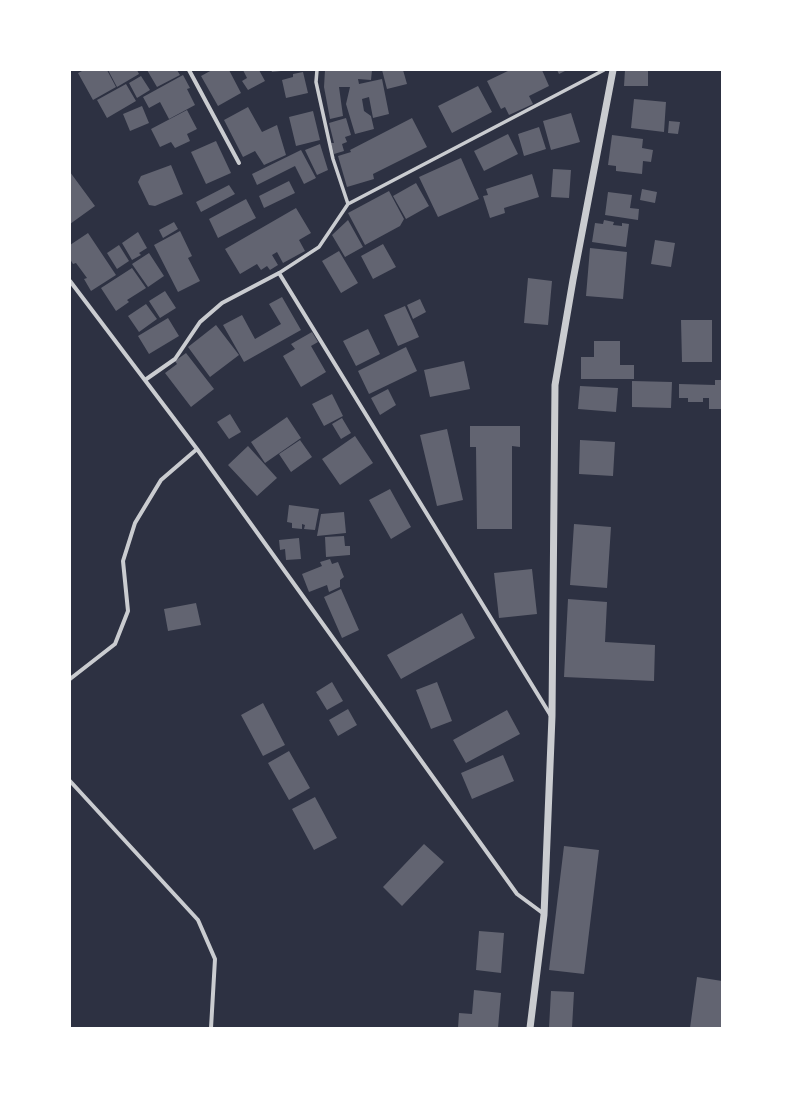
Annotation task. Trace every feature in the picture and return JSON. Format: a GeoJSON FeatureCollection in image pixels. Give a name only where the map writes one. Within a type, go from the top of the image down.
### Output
{"type":"FeatureCollection","features":[{"type":"Feature","properties":{"kind":"street"},"geometry":{"type":"LineString","coordinates":[[189,70],[239,163]]}},
{"type":"Feature","properties":{"kind":"street"},"geometry":{"type":"LineString","coordinates":[[317,70],[316,82],[333,159],[348,204]]}},
{"type":"Feature","properties":{"kind":"street"},"geometry":{"type":"LineString","coordinates":[[146,380],[175,359],[200,322],[222,303],[279,273],[319,247],[348,204],[604,70]]}},
{"type":"Feature","properties":{"kind":"street"},"geometry":{"type":"LineString","coordinates":[[530,1028],[544,915],[552,716],[555,385],[612,70]]}},
{"type":"Feature","properties":{"kind":"street"},"geometry":{"type":"LineString","coordinates":[[279,273],[552,716]]}},
{"type":"Feature","properties":{"kind":"street"},"geometry":{"type":"LineString","coordinates":[[70,281],[197,449],[517,894],[544,915]]}},
{"type":"Feature","properties":{"kind":"street"},"geometry":{"type":"LineString","coordinates":[[70,679],[115,644],[128,611],[123,560],[135,523],[161,480],[197,449]]}},
{"type":"Feature","properties":{"kind":"street"},"geometry":{"type":"LineString","coordinates":[[70,781],[198,920],[215,959],[211,1028]]}},
{"type":"Feature","properties":{"kind":"building"},"geometry":{"type":"Polygon","coordinates":[[[84,70],[107,70],[116,87],[93,100],[78,73],[84,70]]]}},
{"type":"Feature","properties":{"kind":"building"},"geometry":{"type":"Polygon","coordinates":[[[108,70],[137,70],[139,74],[117,87],[108,70]]]}},
{"type":"Feature","properties":{"kind":"building"},"geometry":{"type":"Polygon","coordinates":[[[147,70],[177,70],[180,75],[157,87],[147,70]]]}},
{"type":"Feature","properties":{"kind":"building"},"geometry":{"type":"Polygon","coordinates":[[[212,70],[229,70],[241,93],[218,106],[201,76],[212,70]]]}},
{"type":"Feature","properties":{"kind":"building"},"geometry":{"type":"Polygon","coordinates":[[[243,70],[259,70],[265,81],[248,90],[242,81],[247,78],[243,70]]]}},
{"type":"Feature","properties":{"kind":"building"},"geometry":{"type":"Polygon","coordinates":[[[271,70],[281,70],[281,71],[272,72],[271,70]]]}},
{"type":"Feature","properties":{"kind":"building"},"geometry":{"type":"Polygon","coordinates":[[[325,70],[372,70],[371,80],[358,79],[359,84],[382,79],[389,114],[373,118],[369,97],[362,99],[364,111],[371,116],[374,129],[355,134],[346,104],[350,87],[339,87],[343,116],[330,119],[324,87],[325,70]]]}},
{"type":"Feature","properties":{"kind":"building"},"geometry":{"type":"Polygon","coordinates":[[[382,70],[403,70],[407,84],[387,89],[382,70]]]}},
{"type":"Feature","properties":{"kind":"building"},"geometry":{"type":"Polygon","coordinates":[[[510,70],[542,70],[549,86],[529,96],[533,104],[509,115],[505,107],[501,109],[487,81],[510,70]]]}},
{"type":"Feature","properties":{"kind":"building"},"geometry":{"type":"Polygon","coordinates":[[[557,70],[567,70],[559,74],[557,70]]]}},
{"type":"Feature","properties":{"kind":"building"},"geometry":{"type":"Polygon","coordinates":[[[625,70],[648,70],[648,86],[624,86],[625,70]]]}},
{"type":"Feature","properties":{"kind":"building"},"geometry":{"type":"Polygon","coordinates":[[[303,72],[308,93],[286,98],[282,80],[293,77],[293,74],[303,72]]]}},
{"type":"Feature","properties":{"kind":"building"},"geometry":{"type":"Polygon","coordinates":[[[183,75],[190,88],[187,89],[195,105],[169,119],[160,102],[149,108],[143,97],[183,75]]]}},
{"type":"Feature","properties":{"kind":"building"},"geometry":{"type":"Polygon","coordinates":[[[141,76],[150,90],[137,98],[129,83],[141,76]]]}},
{"type":"Feature","properties":{"kind":"building"},"geometry":{"type":"Polygon","coordinates":[[[126,84],[136,101],[107,118],[97,100],[126,84]]]}},
{"type":"Feature","properties":{"kind":"building"},"geometry":{"type":"Polygon","coordinates":[[[478,86],[492,112],[452,133],[438,106],[478,86]]]}},
{"type":"Feature","properties":{"kind":"building"},"geometry":{"type":"Polygon","coordinates":[[[634,99],[666,102],[664,132],[631,128],[634,99]]]}},
{"type":"Feature","properties":{"kind":"building"},"geometry":{"type":"Polygon","coordinates":[[[142,106],[149,123],[130,131],[123,114],[142,106]]]}},
{"type":"Feature","properties":{"kind":"building"},"geometry":{"type":"Polygon","coordinates":[[[248,107],[262,132],[277,125],[286,155],[264,165],[255,151],[243,157],[224,120],[248,107]]]}},
{"type":"Feature","properties":{"kind":"building"},"geometry":{"type":"Polygon","coordinates":[[[187,110],[197,129],[187,134],[190,141],[175,148],[171,142],[160,147],[151,129],[187,110]]]}},
{"type":"Feature","properties":{"kind":"building"},"geometry":{"type":"Polygon","coordinates":[[[313,111],[320,140],[296,146],[289,117],[313,111]]]}},
{"type":"Feature","properties":{"kind":"building"},"geometry":{"type":"Polygon","coordinates":[[[571,113],[580,142],[551,150],[543,121],[571,113]]]}},
{"type":"Feature","properties":{"kind":"building"},"geometry":{"type":"Polygon","coordinates":[[[346,118],[351,135],[345,137],[347,142],[342,144],[344,151],[334,154],[331,143],[334,143],[329,123],[346,118]]]}},
{"type":"Feature","properties":{"kind":"building"},"geometry":{"type":"Polygon","coordinates":[[[412,118],[427,147],[373,174],[374,179],[347,187],[338,156],[351,152],[350,150],[412,118]]]}},
{"type":"Feature","properties":{"kind":"building"},"geometry":{"type":"Polygon","coordinates":[[[669,121],[680,122],[678,134],[668,133],[669,121]]]}},
{"type":"Feature","properties":{"kind":"building"},"geometry":{"type":"Polygon","coordinates":[[[539,127],[546,149],[524,156],[518,134],[539,127]]]}},
{"type":"Feature","properties":{"kind":"building"},"geometry":{"type":"Polygon","coordinates":[[[508,134],[518,154],[484,171],[474,151],[508,134]]]}},
{"type":"Feature","properties":{"kind":"building"},"geometry":{"type":"Polygon","coordinates":[[[612,135],[643,139],[642,148],[653,150],[651,162],[643,161],[642,174],[616,171],[616,166],[608,165],[612,135]]]}},
{"type":"Feature","properties":{"kind":"building"},"geometry":{"type":"Polygon","coordinates":[[[216,141],[231,173],[206,184],[191,152],[216,141]]]}},
{"type":"Feature","properties":{"kind":"building"},"geometry":{"type":"Polygon","coordinates":[[[320,144],[328,170],[317,175],[305,150],[320,144]]]}},
{"type":"Feature","properties":{"kind":"building"},"geometry":{"type":"Polygon","coordinates":[[[301,150],[316,178],[304,184],[295,166],[257,185],[252,174],[301,150]]]}},
{"type":"Feature","properties":{"kind":"building"},"geometry":{"type":"Polygon","coordinates":[[[461,158],[479,199],[438,217],[419,177],[461,158]]]}},
{"type":"Feature","properties":{"kind":"building"},"geometry":{"type":"Polygon","coordinates":[[[171,165],[183,194],[155,206],[149,205],[138,182],[141,176],[171,165]]]}},
{"type":"Feature","properties":{"kind":"building"},"geometry":{"type":"Polygon","coordinates":[[[553,169],[571,170],[569,198],[551,197],[553,169]]]}},
{"type":"Feature","properties":{"kind":"building"},"geometry":{"type":"Polygon","coordinates":[[[70,172],[95,206],[70,224],[70,172]]]}},
{"type":"Feature","properties":{"kind":"building"},"geometry":{"type":"Polygon","coordinates":[[[532,174],[539,197],[504,208],[505,213],[490,218],[483,196],[488,195],[486,189],[532,174]]]}},
{"type":"Feature","properties":{"kind":"building"},"geometry":{"type":"Polygon","coordinates":[[[289,181],[295,193],[264,208],[259,196],[289,181]]]}},
{"type":"Feature","properties":{"kind":"building"},"geometry":{"type":"Polygon","coordinates":[[[416,183],[429,206],[406,219],[393,196],[416,183]]]}},
{"type":"Feature","properties":{"kind":"building"},"geometry":{"type":"Polygon","coordinates":[[[229,185],[235,194],[201,212],[196,202],[229,185]]]}},
{"type":"Feature","properties":{"kind":"building"},"geometry":{"type":"Polygon","coordinates":[[[642,189],[657,192],[655,203],[640,200],[642,189]]]}},
{"type":"Feature","properties":{"kind":"building"},"geometry":{"type":"Polygon","coordinates":[[[389,191],[404,219],[400,226],[365,245],[348,213],[389,191]]]}},
{"type":"Feature","properties":{"kind":"building"},"geometry":{"type":"Polygon","coordinates":[[[608,192],[632,195],[630,208],[639,209],[638,220],[605,215],[608,192]]]}},
{"type":"Feature","properties":{"kind":"building"},"geometry":{"type":"Polygon","coordinates":[[[246,199],[256,218],[218,238],[209,219],[246,199]]]}},
{"type":"Feature","properties":{"kind":"building"},"geometry":{"type":"Polygon","coordinates":[[[296,208],[311,233],[299,240],[305,251],[283,263],[277,252],[272,255],[278,265],[270,270],[267,266],[261,270],[257,264],[240,274],[225,249],[296,208]]]}},
{"type":"Feature","properties":{"kind":"building"},"geometry":{"type":"Polygon","coordinates":[[[348,220],[363,247],[345,257],[332,235],[348,220]]]}},
{"type":"Feature","properties":{"kind":"building"},"geometry":{"type":"Polygon","coordinates":[[[604,220],[614,222],[613,225],[622,226],[622,223],[629,224],[626,247],[592,242],[595,223],[603,224],[604,220]]]}},
{"type":"Feature","properties":{"kind":"building"},"geometry":{"type":"Polygon","coordinates":[[[174,222],[178,229],[163,238],[159,230],[174,222]]]}},
{"type":"Feature","properties":{"kind":"building"},"geometry":{"type":"Polygon","coordinates":[[[180,231],[192,256],[188,258],[200,281],[178,292],[154,245],[180,231]]]}},
{"type":"Feature","properties":{"kind":"building"},"geometry":{"type":"Polygon","coordinates":[[[138,232],[147,248],[139,253],[141,255],[132,260],[122,243],[138,232]]]}},
{"type":"Feature","properties":{"kind":"building"},"geometry":{"type":"Polygon","coordinates":[[[88,233],[116,275],[91,291],[84,279],[87,278],[76,263],[73,264],[70,259],[70,245],[88,233]]]}},
{"type":"Feature","properties":{"kind":"building"},"geometry":{"type":"Polygon","coordinates":[[[655,240],[675,243],[671,267],[651,264],[655,240]]]}},
{"type":"Feature","properties":{"kind":"building"},"geometry":{"type":"Polygon","coordinates":[[[383,244],[396,267],[373,279],[361,256],[383,244]]]}},
{"type":"Feature","properties":{"kind":"building"},"geometry":{"type":"Polygon","coordinates":[[[119,245],[129,261],[117,269],[107,253],[119,245]]]}},
{"type":"Feature","properties":{"kind":"building"},"geometry":{"type":"Polygon","coordinates":[[[590,248],[627,252],[623,299],[586,296],[590,248]]]}},
{"type":"Feature","properties":{"kind":"building"},"geometry":{"type":"Polygon","coordinates":[[[339,251],[358,283],[341,293],[322,261],[339,251]]]}},
{"type":"Feature","properties":{"kind":"building"},"geometry":{"type":"Polygon","coordinates":[[[149,253],[164,276],[148,287],[132,264],[149,253]]]}},
{"type":"Feature","properties":{"kind":"building"},"geometry":{"type":"Polygon","coordinates":[[[132,268],[146,288],[127,300],[129,302],[116,311],[101,288],[132,268]]]}},
{"type":"Feature","properties":{"kind":"building"},"geometry":{"type":"Polygon","coordinates":[[[528,278],[552,281],[548,325],[524,323],[528,278]]]}},
{"type":"Feature","properties":{"kind":"building"},"geometry":{"type":"Polygon","coordinates":[[[165,291],[176,308],[160,318],[149,301],[165,291]]]}},
{"type":"Feature","properties":{"kind":"building"},"geometry":{"type":"Polygon","coordinates":[[[282,297],[301,330],[244,362],[223,325],[242,315],[255,339],[281,324],[269,304],[282,297]]]}},
{"type":"Feature","properties":{"kind":"building"},"geometry":{"type":"Polygon","coordinates":[[[420,299],[426,312],[413,319],[407,305],[420,299]]]}},
{"type":"Feature","properties":{"kind":"building"},"geometry":{"type":"Polygon","coordinates":[[[146,304],[157,319],[139,332],[128,316],[146,304]]]}},
{"type":"Feature","properties":{"kind":"building"},"geometry":{"type":"Polygon","coordinates":[[[405,306],[419,337],[398,346],[384,315],[405,306]]]}},
{"type":"Feature","properties":{"kind":"building"},"geometry":{"type":"Polygon","coordinates":[[[168,318],[179,336],[149,354],[138,336],[168,318]]]}},
{"type":"Feature","properties":{"kind":"building"},"geometry":{"type":"Polygon","coordinates":[[[681,320],[712,320],[712,362],[682,362],[681,320]]]}},
{"type":"Feature","properties":{"kind":"building"},"geometry":{"type":"Polygon","coordinates":[[[216,325],[239,355],[210,377],[188,347],[216,325]]]}},
{"type":"Feature","properties":{"kind":"building"},"geometry":{"type":"Polygon","coordinates":[[[368,329],[380,354],[356,366],[343,341],[368,329]]]}},
{"type":"Feature","properties":{"kind":"building"},"geometry":{"type":"Polygon","coordinates":[[[312,332],[318,342],[311,346],[326,372],[301,387],[283,356],[295,349],[291,344],[312,332]]]}},
{"type":"Feature","properties":{"kind":"building"},"geometry":{"type":"Polygon","coordinates":[[[594,341],[620,341],[620,365],[634,365],[634,379],[581,379],[581,357],[594,357],[594,341]]]}},
{"type":"Feature","properties":{"kind":"building"},"geometry":{"type":"Polygon","coordinates":[[[406,347],[417,371],[369,394],[358,371],[406,347]]]}},
{"type":"Feature","properties":{"kind":"building"},"geometry":{"type":"Polygon","coordinates":[[[186,353],[214,389],[191,407],[165,373],[177,364],[175,361],[186,353]]]}},
{"type":"Feature","properties":{"kind":"building"},"geometry":{"type":"Polygon","coordinates":[[[464,361],[470,389],[430,397],[424,370],[464,361]]]}},
{"type":"Feature","properties":{"kind":"building"},"geometry":{"type":"Polygon","coordinates":[[[715,380],[722,380],[722,409],[709,409],[709,398],[703,398],[703,402],[688,402],[688,398],[679,398],[679,384],[715,385],[715,380]]]}},
{"type":"Feature","properties":{"kind":"building"},"geometry":{"type":"Polygon","coordinates":[[[632,381],[672,382],[671,408],[632,407],[632,381]]]}},
{"type":"Feature","properties":{"kind":"building"},"geometry":{"type":"Polygon","coordinates":[[[580,386],[618,388],[616,412],[578,409],[580,386]]]}},
{"type":"Feature","properties":{"kind":"building"},"geometry":{"type":"Polygon","coordinates":[[[388,389],[396,405],[380,415],[371,398],[388,389]]]}},
{"type":"Feature","properties":{"kind":"building"},"geometry":{"type":"Polygon","coordinates":[[[332,394],[343,416],[324,426],[312,404],[332,394]]]}},
{"type":"Feature","properties":{"kind":"building"},"geometry":{"type":"Polygon","coordinates":[[[230,414],[241,432],[229,439],[217,422],[230,414]]]}},
{"type":"Feature","properties":{"kind":"building"},"geometry":{"type":"Polygon","coordinates":[[[287,417],[301,438],[265,463],[251,442],[287,417]]]}},
{"type":"Feature","properties":{"kind":"building"},"geometry":{"type":"Polygon","coordinates":[[[342,418],[351,433],[341,439],[332,424],[342,418]]]}},
{"type":"Feature","properties":{"kind":"building"},"geometry":{"type":"Polygon","coordinates":[[[470,426],[520,426],[520,447],[512,446],[512,529],[477,529],[476,447],[470,447],[470,426]]]}},
{"type":"Feature","properties":{"kind":"building"},"geometry":{"type":"Polygon","coordinates":[[[447,429],[463,500],[437,506],[420,435],[447,429]]]}},
{"type":"Feature","properties":{"kind":"building"},"geometry":{"type":"Polygon","coordinates":[[[355,436],[373,463],[340,485],[322,459],[355,436]]]}},
{"type":"Feature","properties":{"kind":"building"},"geometry":{"type":"Polygon","coordinates":[[[300,440],[312,457],[291,472],[279,454],[300,440]]]}},
{"type":"Feature","properties":{"kind":"building"},"geometry":{"type":"Polygon","coordinates":[[[580,440],[615,442],[613,476],[579,474],[580,440]]]}},
{"type":"Feature","properties":{"kind":"building"},"geometry":{"type":"Polygon","coordinates":[[[248,446],[277,478],[257,496],[228,465],[248,446]]]}},
{"type":"Feature","properties":{"kind":"building"},"geometry":{"type":"Polygon","coordinates":[[[390,489],[411,527],[391,539],[369,500],[390,489]]]}},
{"type":"Feature","properties":{"kind":"building"},"geometry":{"type":"Polygon","coordinates":[[[289,505],[319,509],[315,530],[304,529],[305,525],[302,524],[302,529],[292,528],[292,523],[287,522],[289,505]]]}},
{"type":"Feature","properties":{"kind":"building"},"geometry":{"type":"Polygon","coordinates":[[[344,512],[346,533],[317,536],[321,514],[344,512]]]}},
{"type":"Feature","properties":{"kind":"building"},"geometry":{"type":"Polygon","coordinates":[[[574,524],[611,527],[607,588],[570,585],[574,524]]]}},
{"type":"Feature","properties":{"kind":"building"},"geometry":{"type":"Polygon","coordinates":[[[344,536],[345,546],[350,546],[350,555],[326,557],[325,537],[344,536]]]}},
{"type":"Feature","properties":{"kind":"building"},"geometry":{"type":"Polygon","coordinates":[[[299,538],[301,559],[286,560],[285,549],[280,550],[279,540],[299,538]]]}},
{"type":"Feature","properties":{"kind":"building"},"geometry":{"type":"Polygon","coordinates":[[[330,559],[332,564],[338,562],[344,577],[340,580],[340,587],[329,592],[327,585],[309,592],[302,574],[322,566],[320,562],[330,559]]]}},
{"type":"Feature","properties":{"kind":"building"},"geometry":{"type":"Polygon","coordinates":[[[532,569],[537,614],[499,618],[494,573],[532,569]]]}},
{"type":"Feature","properties":{"kind":"building"},"geometry":{"type":"Polygon","coordinates":[[[341,589],[359,630],[342,638],[324,597],[341,589]]]}},
{"type":"Feature","properties":{"kind":"building"},"geometry":{"type":"Polygon","coordinates":[[[568,599],[607,602],[605,642],[655,645],[654,681],[564,677],[568,599]]]}},
{"type":"Feature","properties":{"kind":"building"},"geometry":{"type":"Polygon","coordinates":[[[196,603],[201,625],[168,631],[164,609],[196,603]]]}},
{"type":"Feature","properties":{"kind":"building"},"geometry":{"type":"Polygon","coordinates":[[[462,613],[475,638],[401,679],[387,655],[462,613]]]}},
{"type":"Feature","properties":{"kind":"building"},"geometry":{"type":"Polygon","coordinates":[[[332,682],[343,701],[327,710],[316,692],[332,682]]]}},
{"type":"Feature","properties":{"kind":"building"},"geometry":{"type":"Polygon","coordinates":[[[437,682],[452,721],[431,729],[416,690],[437,682]]]}},
{"type":"Feature","properties":{"kind":"building"},"geometry":{"type":"Polygon","coordinates":[[[263,703],[285,745],[263,756],[241,715],[263,703]]]}},
{"type":"Feature","properties":{"kind":"building"},"geometry":{"type":"Polygon","coordinates":[[[348,709],[357,725],[338,736],[329,720],[348,709]]]}},
{"type":"Feature","properties":{"kind":"building"},"geometry":{"type":"Polygon","coordinates":[[[507,710],[520,734],[466,763],[453,740],[507,710]]]}},
{"type":"Feature","properties":{"kind":"building"},"geometry":{"type":"Polygon","coordinates":[[[289,751],[310,788],[289,800],[268,763],[289,751]]]}},
{"type":"Feature","properties":{"kind":"building"},"geometry":{"type":"Polygon","coordinates":[[[503,755],[514,781],[472,799],[461,773],[503,755]]]}},
{"type":"Feature","properties":{"kind":"building"},"geometry":{"type":"Polygon","coordinates":[[[315,797],[337,838],[314,850],[292,809],[315,797]]]}},
{"type":"Feature","properties":{"kind":"building"},"geometry":{"type":"Polygon","coordinates":[[[424,844],[444,862],[402,906],[383,887],[424,844]]]}},
{"type":"Feature","properties":{"kind":"building"},"geometry":{"type":"Polygon","coordinates":[[[564,846],[599,850],[584,974],[549,970],[564,846]]]}},
{"type":"Feature","properties":{"kind":"building"},"geometry":{"type":"Polygon","coordinates":[[[479,931],[504,933],[501,973],[476,970],[479,931]]]}},
{"type":"Feature","properties":{"kind":"building"},"geometry":{"type":"Polygon","coordinates":[[[697,977],[722,981],[722,1028],[690,1028],[697,977]]]}},
{"type":"Feature","properties":{"kind":"building"},"geometry":{"type":"Polygon","coordinates":[[[474,990],[501,993],[498,1028],[458,1028],[459,1013],[472,1014],[474,990]]]}},
{"type":"Feature","properties":{"kind":"building"},"geometry":{"type":"Polygon","coordinates":[[[551,991],[574,992],[572,1028],[549,1028],[551,991]]]}}]}
